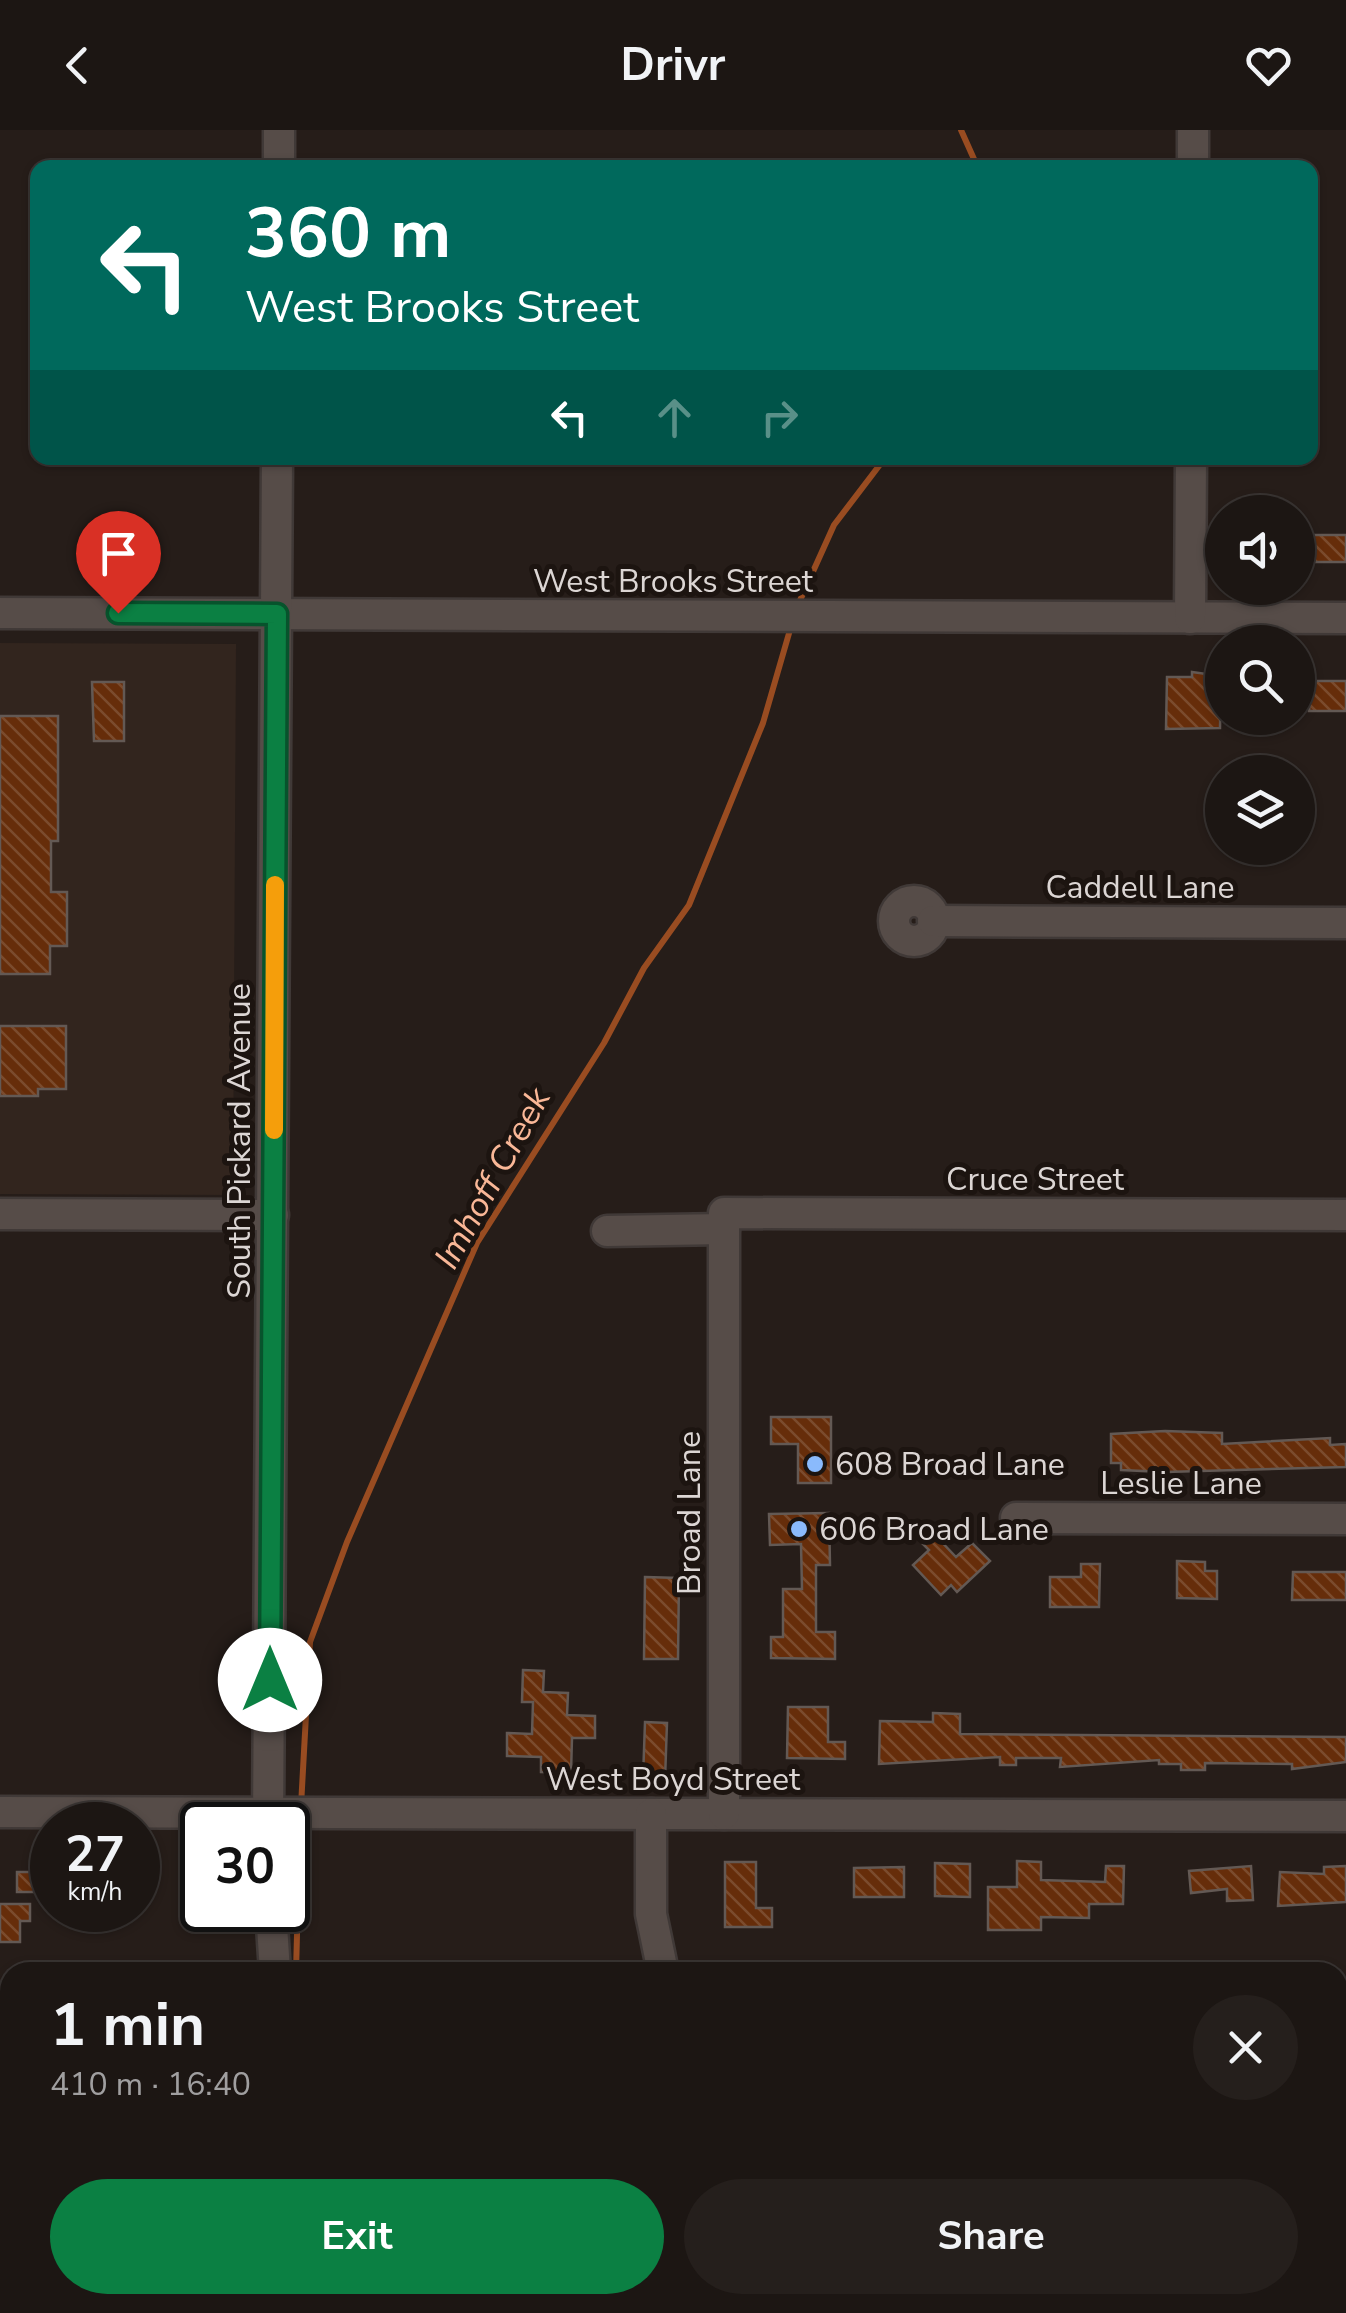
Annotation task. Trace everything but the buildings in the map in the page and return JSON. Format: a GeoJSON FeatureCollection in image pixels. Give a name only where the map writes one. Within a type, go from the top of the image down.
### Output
{"type":"FeatureCollection","features":[{"type":"Feature","properties":{"kind":"street"},"geometry":{"type":"LineString","coordinates":[[279,130],[279,160]]}},
{"type":"Feature","properties":{"kind":"street"},"geometry":{"type":"LineString","coordinates":[[1193,130],[1193,160]]}},
{"type":"Feature","properties":{"kind":"street","name":"South Pickard Avenue"},"geometry":{"type":"LineString","coordinates":[[272,1802],[278,465]]}},
{"type":"Feature","properties":{"kind":"street"},"geometry":{"type":"LineString","coordinates":[[1190,618],[1191,465]]}},
{"type":"Feature","properties":{"kind":"street","name":"West Brooks Street"},"geometry":{"type":"LineString","coordinates":[[0,612],[1346,618]]}},
{"type":"Feature","properties":{"kind":"street","name":"Caddell Lane"},"geometry":{"type":"LineString","coordinates":[[934,921],[1346,922]]}},
{"type":"Feature","properties":{"kind":"street"},"geometry":{"type":"LineString","coordinates":[[0,1214],[273,1214]]}},
{"type":"Feature","properties":{"kind":"street","name":"Cruce Street"},"geometry":{"type":"LineString","coordinates":[[607,1232],[724,1221],[1346,1216]]}},
{"type":"Feature","properties":{"kind":"street","name":"Broad Lane"},"geometry":{"type":"LineString","coordinates":[[724,1221],[724,1814]]}},
{"type":"Feature","properties":{"kind":"street","name":"Leslie Lane"},"geometry":{"type":"LineString","coordinates":[[1016,1518],[1346,1519]]}},
{"type":"Feature","properties":{"kind":"street","name":"West Boyd Street"},"geometry":{"type":"LineString","coordinates":[[0,1812],[180,1815]]}},
{"type":"Feature","properties":{"kind":"street","name":"West Boyd Street"},"geometry":{"type":"LineString","coordinates":[[310,1814],[1346,1816]]}},
{"type":"Feature","properties":{"kind":"street"},"geometry":{"type":"LineString","coordinates":[[652,1814],[651,1914],[661,1962]]}},
{"type":"Feature","properties":{"kind":"street"},"geometry":{"type":"LineString","coordinates":[[273,1932],[275,1962]]}},
{"type":"Feature","properties":{"kind":"shaded area"},"geometry":{"type":"Polygon","coordinates":[[[0,643],[236,644],[233,1195],[0,1194],[0,643]]]}},
{"type":"Feature","properties":{"kind":"waterway","name":"Imhoff Creek"},"geometry":{"type":"LineString","coordinates":[[961,130],[974,160]]}},
{"type":"Feature","properties":{"kind":"waterway","name":"Imhoff Creek"},"geometry":{"type":"LineString","coordinates":[[797,607],[834,525],[880,465]]}},
{"type":"Feature","properties":{"kind":"waterway","name":"Imhoff Creek"},"geometry":{"type":"LineString","coordinates":[[301,1802],[310,1642],[347,1542],[477,1243],[604,1043],[644,968],[689,905],[763,723],[792,623]]}},
{"type":"Feature","properties":{"kind":"waterway","name":"Imhoff Creek"},"geometry":{"type":"LineString","coordinates":[[296,1962],[297,1932]]}},
{"type":"Feature","properties":{"kind":"slow traffic"},"geometry":{"type":"LineString","coordinates":[[274,1130],[275,885]]}},
{"type":"Feature","properties":{"kind":"place","name":"608 Broad Lane"},"geometry":{"type":"Point","coordinates":[815,1464]}},
{"type":"Feature","properties":{"kind":"place","name":"606 Broad Lane"},"geometry":{"type":"Point","coordinates":[799,1529]}},
{"type":"Feature","properties":{"kind":"route"},"geometry":{"type":"LineString","coordinates":[[118,613],[277,614],[270,1680]]}}]}
